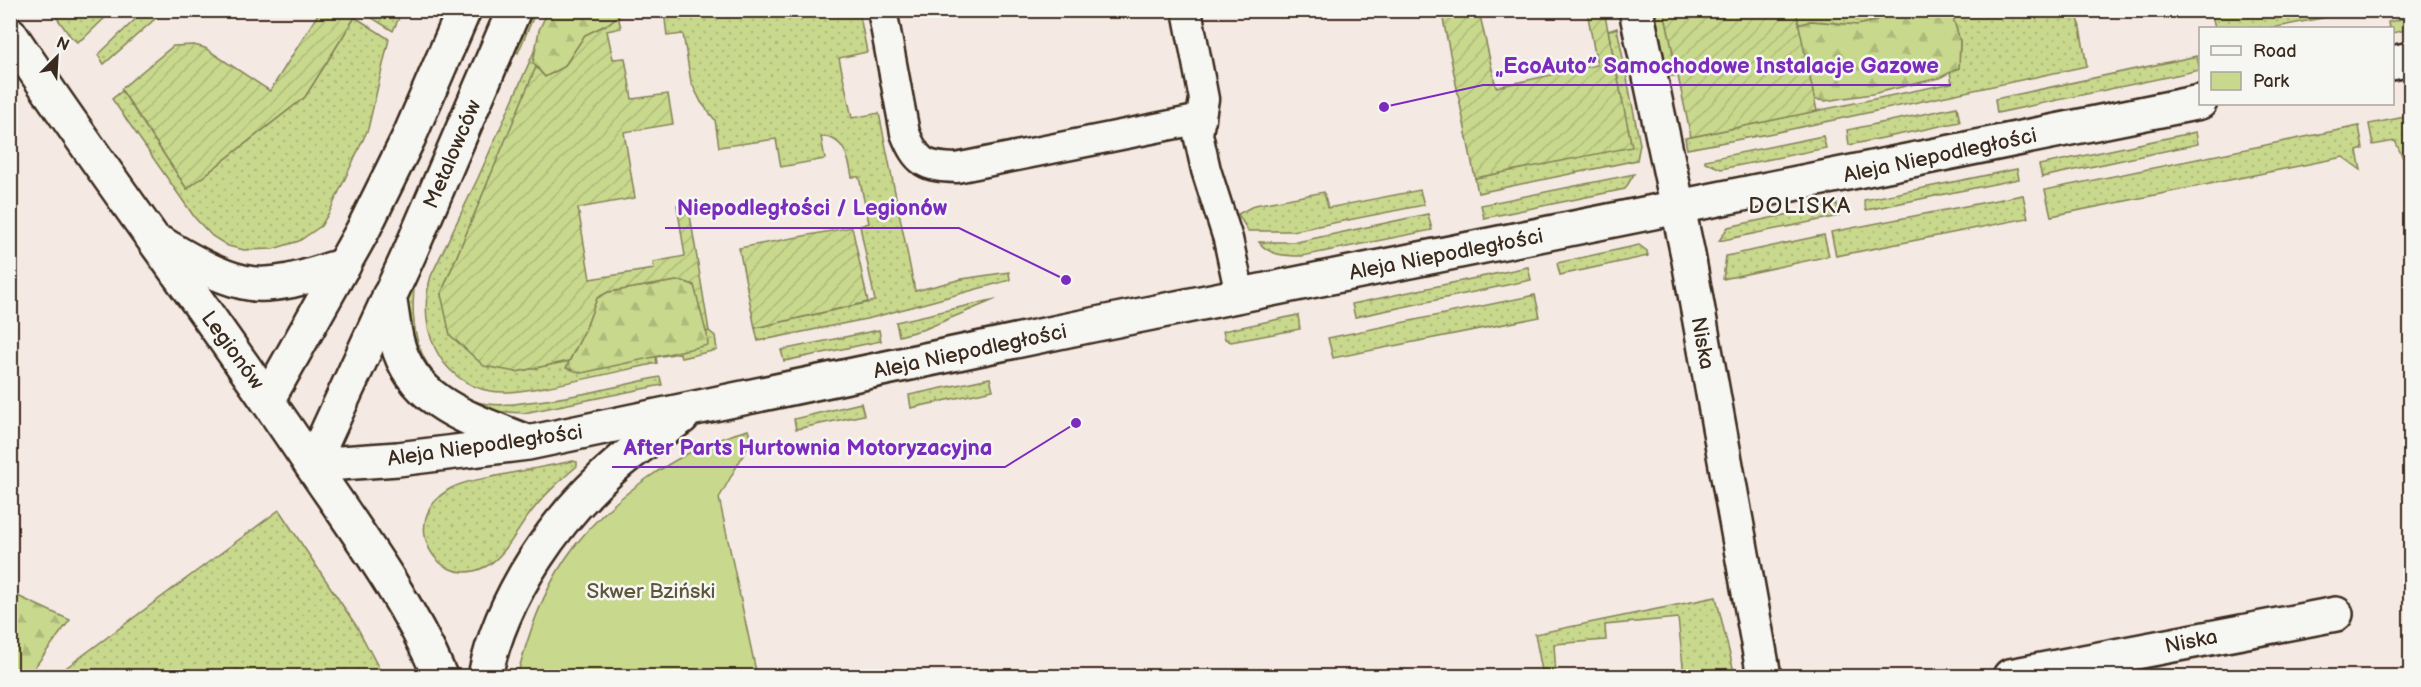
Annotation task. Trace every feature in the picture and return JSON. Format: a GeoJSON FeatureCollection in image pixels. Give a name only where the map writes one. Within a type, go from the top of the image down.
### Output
{"type":"FeatureCollection","features":[{"type":"Feature","properties":{"kind":"street"},"geometry":{"type":"LineString","coordinates":[[268,399],[344,265],[409,137],[464,10]]}},
{"type":"Feature","properties":{"kind":"street","name":"Metalowców"},"geometry":{"type":"LineString","coordinates":[[312,465],[389,296],[514,10]]}},
{"type":"Feature","properties":{"kind":"street","name":"Niska"},"geometry":{"type":"LineString","coordinates":[[1636,10],[1688,255],[1764,676]]}},
{"type":"Feature","properties":{"kind":"street","name":"Legionów"},"geometry":{"type":"LineString","coordinates":[[10,34],[64,114],[268,399],[354,526],[398,593],[440,676]]}},
{"type":"Feature","properties":{"kind":"street"},"geometry":{"type":"LineString","coordinates":[[2394,63],[2410,59]]}},
{"type":"Feature","properties":{"kind":"street","name":"Aleja Niepodległości"},"geometry":{"type":"LineString","coordinates":[[312,465],[398,459],[528,443],[1240,295],[2199,102]]}},
{"type":"Feature","properties":{"kind":"street"},"geometry":{"type":"LineString","coordinates":[[153,239],[200,265],[244,283],[298,280],[344,265]]}},
{"type":"Feature","properties":{"kind":"street"},"geometry":{"type":"LineString","coordinates":[[389,296],[397,344],[415,382],[438,403],[528,443]]}},
{"type":"Feature","properties":{"kind":"street","name":"Aleja Niepodległości"},"geometry":{"type":"LineString","coordinates":[[485,676],[491,648],[526,572],[568,513],[622,460],[692,410]]}},
{"type":"Feature","properties":{"kind":"street","name":"Niska"},"geometry":{"type":"LineString","coordinates":[[2010,676],[2337,614]]}},
{"type":"Feature","properties":{"kind":"lane"},"geometry":{"type":"LineString","coordinates":[[882,10],[905,133],[912,152],[934,167],[957,168],[1201,119]]}},
{"type":"Feature","properties":{"kind":"lane"},"geometry":{"type":"LineString","coordinates":[[1187,10],[1204,99],[1198,134],[1206,170],[1222,218],[1240,295]]}},
{"type":"Feature","properties":{"kind":"green space"},"geometry":{"type":"Polygon","coordinates":[[[1468,10],[1479,11],[1496,87],[1597,65],[1587,11],[1604,11],[1632,147],[1475,178],[1442,14],[1468,10]]]}},
{"type":"Feature","properties":{"kind":"green space"},"geometry":{"type":"Polygon","coordinates":[[[2211,10],[2357,11],[2277,27],[2215,27],[2211,10]]]}},
{"type":"Feature","properties":{"kind":"green space"},"geometry":{"type":"Polygon","coordinates":[[[52,11],[112,11],[77,42],[52,11]]]}},
{"type":"Feature","properties":{"kind":"green space"},"geometry":{"type":"Polygon","coordinates":[[[144,11],[164,11],[104,64],[98,55],[144,11]]]}},
{"type":"Feature","properties":{"kind":"green space"},"geometry":{"type":"Polygon","coordinates":[[[320,11],[345,11],[355,17],[305,97],[187,189],[121,89],[173,46],[194,45],[205,48],[270,91],[320,11]]]}},
{"type":"Feature","properties":{"kind":"green space"},"geometry":{"type":"Polygon","coordinates":[[[361,11],[402,11],[393,31],[361,11]]]}},
{"type":"Feature","properties":{"kind":"green space"},"geometry":{"type":"Polygon","coordinates":[[[530,11],[536,11],[518,53],[513,50],[530,11]]]}},
{"type":"Feature","properties":{"kind":"green space"},"geometry":{"type":"Polygon","coordinates":[[[548,11],[625,11],[608,24],[585,35],[564,67],[545,77],[533,63],[539,30],[548,11]]]}},
{"type":"Feature","properties":{"kind":"green space"},"geometry":{"type":"Polygon","coordinates":[[[552,11],[560,11],[441,294],[516,372],[709,331],[715,336],[717,350],[681,358],[680,353],[656,357],[657,363],[545,387],[511,392],[490,391],[473,386],[457,376],[439,356],[429,330],[426,312],[427,294],[431,276],[478,178],[552,11]]]}},
{"type":"Feature","properties":{"kind":"green space"},"geometry":{"type":"Polygon","coordinates":[[[664,11],[859,11],[867,52],[839,58],[852,118],[879,113],[915,291],[962,279],[1009,272],[1010,280],[871,318],[758,341],[755,328],[875,301],[860,226],[869,223],[859,177],[852,177],[844,150],[835,140],[829,138],[821,137],[825,159],[781,167],[776,139],[719,147],[715,120],[701,102],[691,82],[683,34],[667,36],[664,11]]]}},
{"type":"Feature","properties":{"kind":"green space"},"geometry":{"type":"Polygon","coordinates":[[[1655,11],[1688,11],[1687,76],[1668,76],[1655,11]]]}},
{"type":"Feature","properties":{"kind":"green space"},"geometry":{"type":"Polygon","coordinates":[[[1664,11],[1796,11],[1817,111],[1691,137],[1664,11]]]}},
{"type":"Feature","properties":{"kind":"green space"},"geometry":{"type":"Polygon","coordinates":[[[1796,11],[1884,11],[1876,21],[1857,25],[1811,21],[1799,25],[1796,11]]]}},
{"type":"Feature","properties":{"kind":"green space"},"geometry":{"type":"Polygon","coordinates":[[[1884,11],[1951,11],[1960,41],[1959,68],[1939,78],[1872,94],[1825,101],[1797,97],[1794,26],[1811,21],[1857,25],[1876,21],[1884,11]]]}},
{"type":"Feature","properties":{"kind":"green space"},"geometry":{"type":"Polygon","coordinates":[[[1951,11],[2077,11],[2087,66],[1773,133],[1687,149],[1685,138],[1952,83],[1950,72],[1959,68],[1960,41],[1951,11]]]}},
{"type":"Feature","properties":{"kind":"green space"},"geometry":{"type":"Polygon","coordinates":[[[618,16],[621,28],[607,31],[613,59],[625,58],[632,99],[668,94],[673,124],[624,132],[635,198],[578,208],[590,279],[654,269],[653,262],[685,256],[677,205],[688,203],[709,331],[706,332],[694,285],[676,281],[608,292],[597,298],[585,330],[569,361],[516,372],[484,366],[450,335],[441,294],[536,67],[545,77],[564,67],[585,35],[608,24],[618,16]]]}},
{"type":"Feature","properties":{"kind":"green space"},"geometry":{"type":"Polygon","coordinates":[[[355,17],[389,39],[368,129],[330,211],[321,226],[299,241],[273,249],[244,250],[228,246],[212,236],[195,218],[112,99],[122,91],[187,189],[305,97],[355,17]]]}},
{"type":"Feature","properties":{"kind":"green space"},"geometry":{"type":"Polygon","coordinates":[[[2410,17],[2410,29],[2394,33],[2394,27],[2389,27],[2388,22],[2410,17]]]}},
{"type":"Feature","properties":{"kind":"green space"},"geometry":{"type":"Polygon","coordinates":[[[1617,28],[1640,144],[1637,160],[1478,193],[1475,178],[1631,145],[1608,31],[1617,28]]]}},
{"type":"Feature","properties":{"kind":"green space"},"geometry":{"type":"Polygon","coordinates":[[[2197,56],[2199,65],[2199,70],[1997,113],[1995,99],[2197,56]]]}},
{"type":"Feature","properties":{"kind":"green space"},"geometry":{"type":"Polygon","coordinates":[[[1957,107],[1960,122],[1849,145],[1847,130],[1957,107]]]}},
{"type":"Feature","properties":{"kind":"green space"},"geometry":{"type":"Polygon","coordinates":[[[2410,116],[2410,161],[2405,162],[2395,141],[2373,145],[2369,124],[2410,116]]]}},
{"type":"Feature","properties":{"kind":"green space"},"geometry":{"type":"Polygon","coordinates":[[[2359,126],[2363,149],[2357,151],[2361,170],[2343,157],[2051,216],[2045,190],[2359,126]]]}},
{"type":"Feature","properties":{"kind":"green space"},"geometry":{"type":"Polygon","coordinates":[[[2196,132],[2198,144],[2042,177],[2039,165],[2196,132]]]}},
{"type":"Feature","properties":{"kind":"green space"},"geometry":{"type":"Polygon","coordinates":[[[1823,136],[1826,148],[1721,169],[1705,162],[1705,160],[1823,136]]]}},
{"type":"Feature","properties":{"kind":"green space"},"geometry":{"type":"Polygon","coordinates":[[[2017,169],[2019,179],[1866,210],[1864,200],[2017,169]]]}},
{"type":"Feature","properties":{"kind":"green space"},"geometry":{"type":"Polygon","coordinates":[[[1634,174],[1625,189],[1484,218],[1481,205],[1634,174]]]}},
{"type":"Feature","properties":{"kind":"green space"},"geometry":{"type":"Polygon","coordinates":[[[1420,190],[1424,205],[1293,231],[1248,231],[1238,214],[1255,205],[1324,192],[1328,208],[1420,190]]]}},
{"type":"Feature","properties":{"kind":"green space"},"geometry":{"type":"Polygon","coordinates":[[[2023,195],[2028,218],[1836,256],[1831,232],[2023,195]]]}},
{"type":"Feature","properties":{"kind":"green space"},"geometry":{"type":"Polygon","coordinates":[[[1837,204],[1839,216],[1719,241],[1728,227],[1837,204]]]}},
{"type":"Feature","properties":{"kind":"green space"},"geometry":{"type":"Polygon","coordinates":[[[1428,214],[1432,230],[1302,256],[1273,253],[1259,242],[1297,242],[1428,214]]]}},
{"type":"Feature","properties":{"kind":"green space"},"geometry":{"type":"Polygon","coordinates":[[[852,227],[868,302],[755,328],[739,248],[852,227]]]}},
{"type":"Feature","properties":{"kind":"green space"},"geometry":{"type":"Polygon","coordinates":[[[1824,235],[1829,256],[1723,279],[1726,256],[1824,235]]]}},
{"type":"Feature","properties":{"kind":"green space"},"geometry":{"type":"Polygon","coordinates":[[[1639,245],[1647,251],[1648,256],[1560,275],[1557,263],[1639,245]]]}},
{"type":"Feature","properties":{"kind":"green space"},"geometry":{"type":"Polygon","coordinates":[[[1528,267],[1531,280],[1355,317],[1352,304],[1528,267]]]}},
{"type":"Feature","properties":{"kind":"green space"},"geometry":{"type":"Polygon","coordinates":[[[411,279],[415,280],[414,324],[423,355],[439,379],[462,396],[493,405],[504,405],[579,395],[660,377],[662,385],[524,413],[488,411],[450,395],[416,354],[405,301],[411,279]]]}},
{"type":"Feature","properties":{"kind":"green space"},"geometry":{"type":"Polygon","coordinates":[[[676,281],[694,285],[706,324],[708,345],[582,373],[566,368],[585,330],[597,298],[608,292],[676,281]]]}},
{"type":"Feature","properties":{"kind":"green space"},"geometry":{"type":"Polygon","coordinates":[[[1535,295],[1540,317],[1333,358],[1328,338],[1535,295]]]}},
{"type":"Feature","properties":{"kind":"green space"},"geometry":{"type":"Polygon","coordinates":[[[996,299],[925,329],[899,336],[896,322],[996,299]]]}},
{"type":"Feature","properties":{"kind":"green space"},"geometry":{"type":"Polygon","coordinates":[[[1298,315],[1300,329],[1231,342],[1225,339],[1223,331],[1298,315]]]}},
{"type":"Feature","properties":{"kind":"green space"},"geometry":{"type":"Polygon","coordinates":[[[879,330],[881,341],[784,361],[781,350],[879,330]]]}},
{"type":"Feature","properties":{"kind":"green space"},"geometry":{"type":"Polygon","coordinates":[[[990,378],[993,390],[911,408],[909,395],[990,378]]]}},
{"type":"Feature","properties":{"kind":"green space"},"geometry":{"type":"Polygon","coordinates":[[[861,403],[864,415],[796,429],[794,419],[861,403]]]}},
{"type":"Feature","properties":{"kind":"green space","name":"Skwer Bziński"},"geometry":{"type":"Polygon","coordinates":[[[748,430],[751,441],[719,498],[757,676],[517,676],[531,630],[557,571],[601,516],[646,479],[671,463],[696,449],[748,430]]]}},
{"type":"Feature","properties":{"kind":"green space"},"geometry":{"type":"Polygon","coordinates":[[[577,462],[577,466],[542,499],[505,549],[485,567],[467,572],[452,569],[439,561],[429,549],[425,534],[426,518],[433,503],[448,490],[471,481],[577,462]]]}},
{"type":"Feature","properties":{"kind":"green space"},"geometry":{"type":"Polygon","coordinates":[[[279,510],[357,627],[383,676],[55,676],[279,510]]]}},
{"type":"Feature","properties":{"kind":"green space"},"geometry":{"type":"Polygon","coordinates":[[[11,593],[70,620],[28,676],[11,676],[11,593]]]}},
{"type":"Feature","properties":{"kind":"green space"},"geometry":{"type":"Polygon","coordinates":[[[1716,597],[1735,676],[1684,676],[1678,618],[1605,625],[1606,640],[1554,644],[1556,676],[1543,676],[1535,634],[1716,597]]]}},
{"type":"Feature","properties":{"kind":"place","name":"„EcoAuto” Samochodowe Instalacje Gazowe"},"geometry":{"type":"Point","coordinates":[1384,107]}},
{"type":"Feature","properties":{"kind":"place","name":"Niepodległości / Legionów"},"geometry":{"type":"Point","coordinates":[1066,280]}},
{"type":"Feature","properties":{"kind":"place","name":"After Parts Hurtownia Motoryzacyjna"},"geometry":{"type":"Point","coordinates":[1076,423]}},
{"type":"Feature","properties":{"kind":"district","name":"DOLISKA"},"geometry":{"type":"Point","coordinates":[1800,205]}}]}
